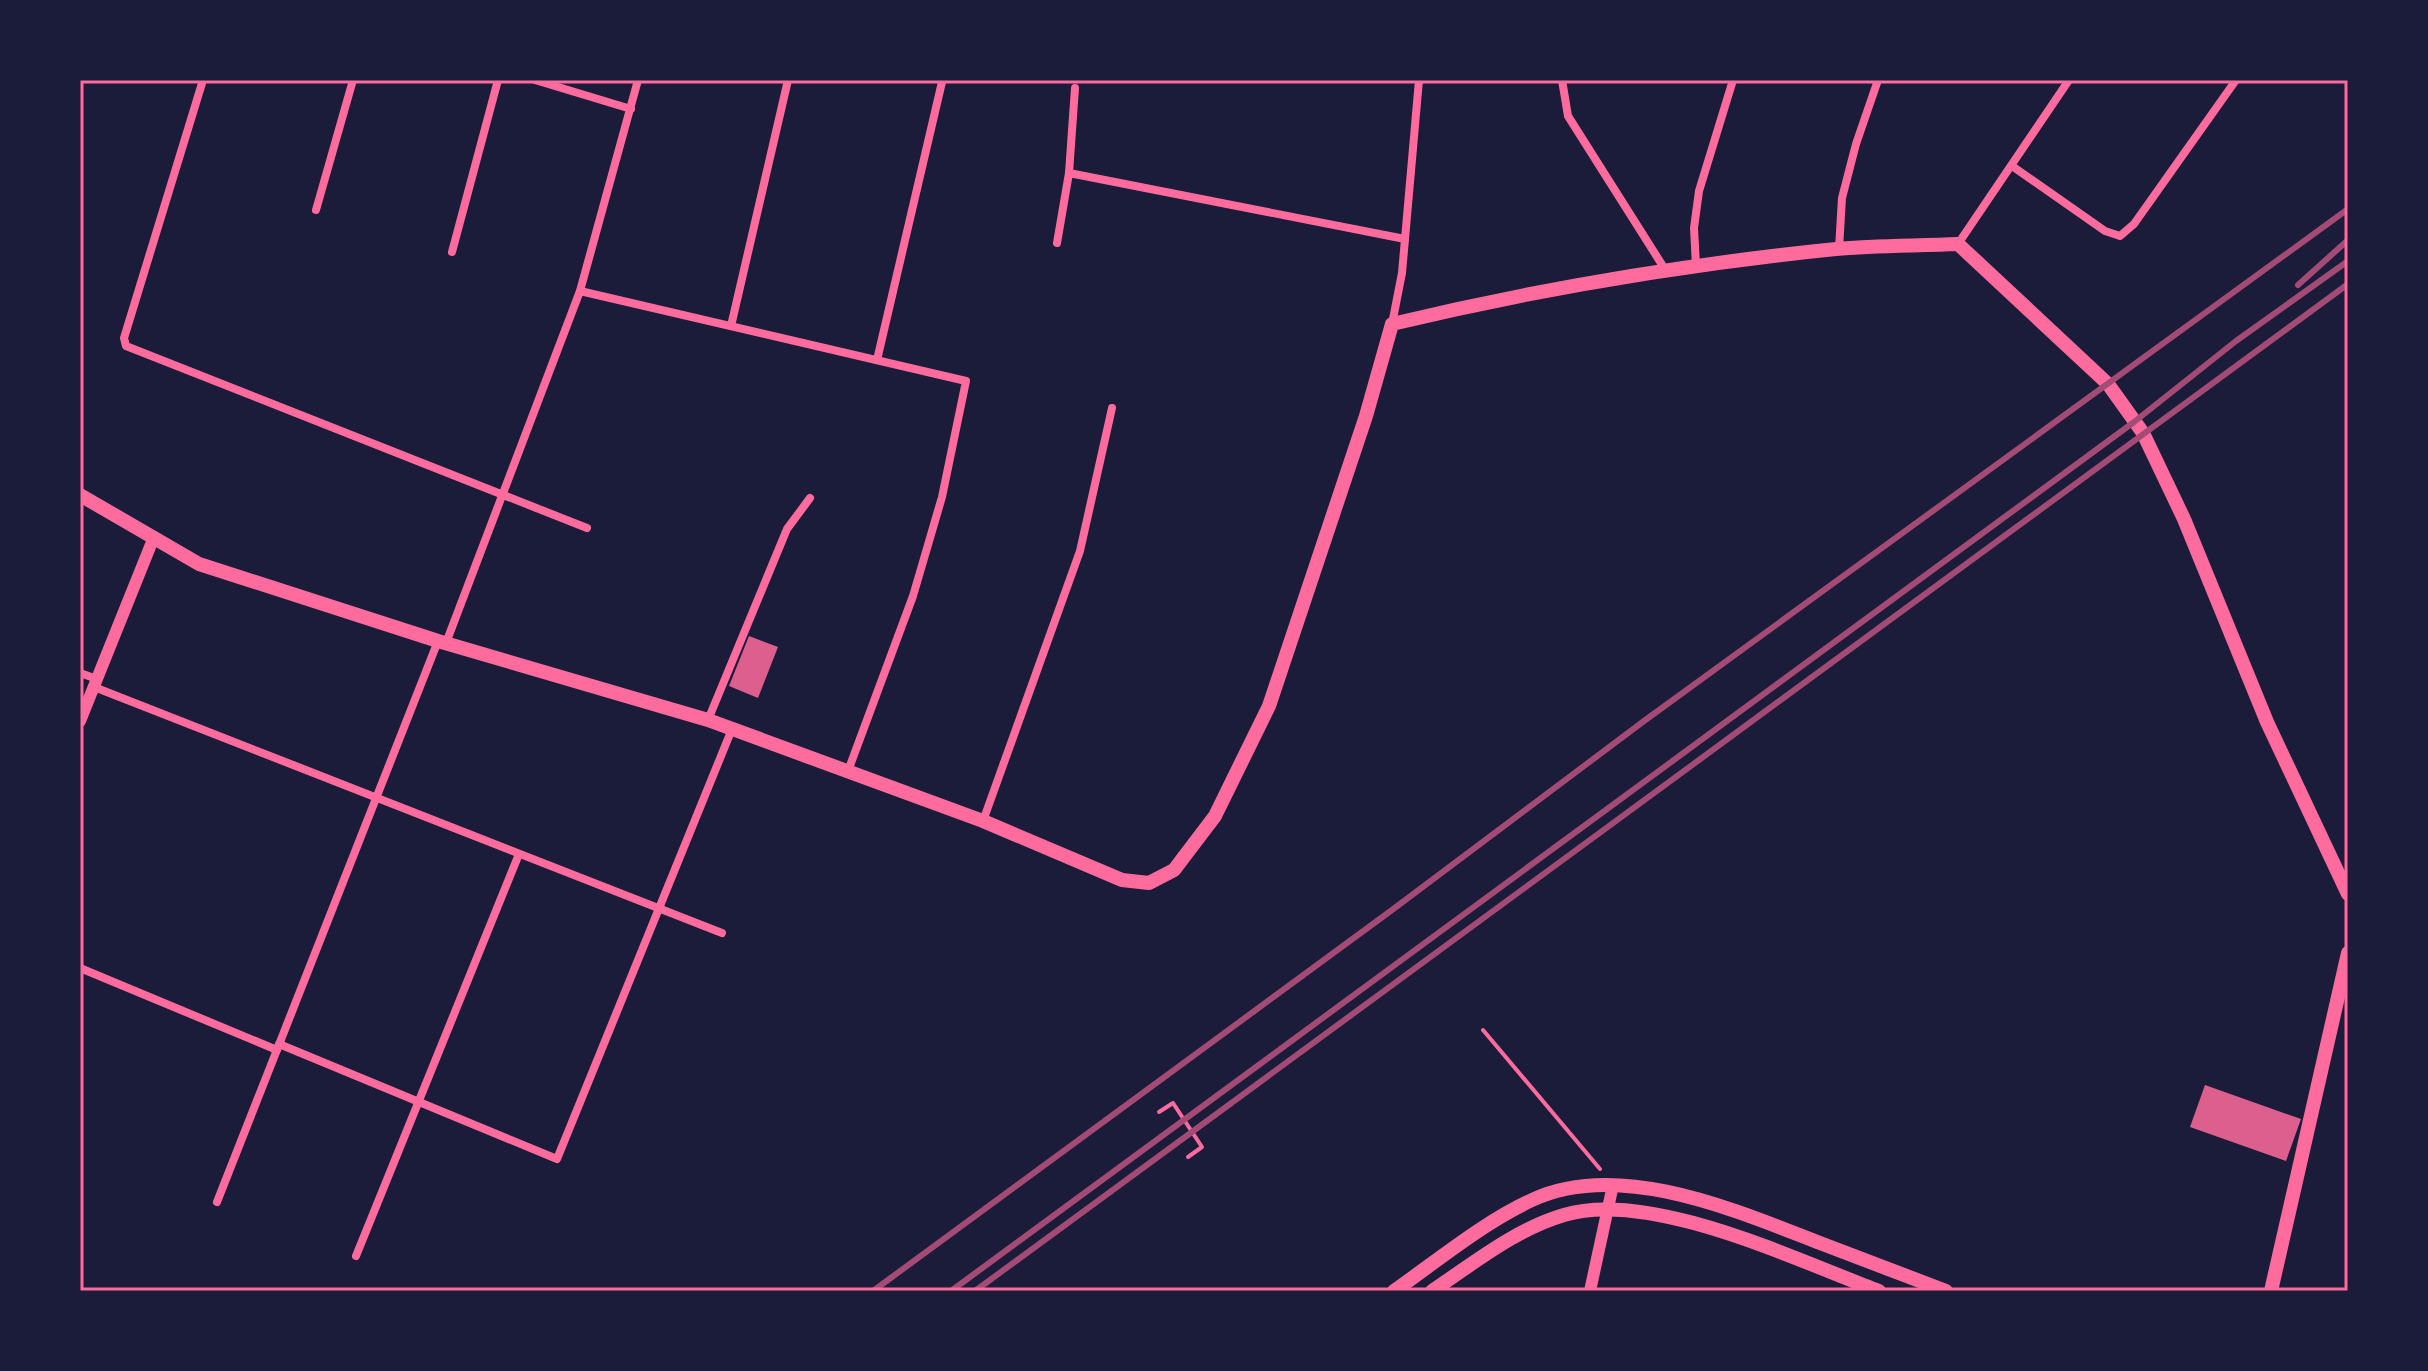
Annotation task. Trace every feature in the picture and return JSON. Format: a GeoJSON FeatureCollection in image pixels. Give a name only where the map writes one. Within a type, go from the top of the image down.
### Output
{"type":"FeatureCollection","features":[{"type":"Feature","properties":{"kind":"main road"},"geometry":{"type":"LineString","coordinates":[[80,495],[199,564],[442,642],[708,720],[983,821],[1122,880],[1149,883],[1174,870],[1215,816],[1269,706],[1366,416],[1392,324],[1503,297],[1696,266],[1839,249],[1958,244],[2108,384],[2143,433],[2184,519],[2267,722],[2348,894]]}},
{"type":"Feature","properties":{"kind":"main road"},"geometry":{"type":"LineString","coordinates":[[2271,1291],[2348,953]]}},
{"type":"Feature","properties":{"kind":"main road"},"geometry":{"type":"LineString","coordinates":[[1394,1291],[1506,1214],[1532,1200],[1557,1191],[1613,1185],[1681,1195],[1786,1230],[1946,1291]]}},
{"type":"Feature","properties":{"kind":"main road"},"geometry":{"type":"LineString","coordinates":[[1432,1291],[1528,1229],[1566,1214],[1608,1209],[1679,1219],[1737,1237],[1879,1291]]}},
{"type":"Feature","properties":{"kind":"street"},"geometry":{"type":"LineString","coordinates":[[203,80],[124,338],[126,346],[587,528]]}},
{"type":"Feature","properties":{"kind":"street"},"geometry":{"type":"LineString","coordinates":[[316,210],[353,80]]}},
{"type":"Feature","properties":{"kind":"street"},"geometry":{"type":"LineString","coordinates":[[452,252],[498,80]]}},
{"type":"Feature","properties":{"kind":"street"},"geometry":{"type":"LineString","coordinates":[[535,80],[631,109]]}},
{"type":"Feature","properties":{"kind":"street"},"geometry":{"type":"LineString","coordinates":[[217,1202],[376,798],[503,495],[580,291],[638,80]]}},
{"type":"Feature","properties":{"kind":"street"},"geometry":{"type":"LineString","coordinates":[[731,326],[788,80]]}},
{"type":"Feature","properties":{"kind":"street"},"geometry":{"type":"LineString","coordinates":[[1392,324],[1402,273],[1419,80]]}},
{"type":"Feature","properties":{"kind":"street"},"geometry":{"type":"LineString","coordinates":[[1562,80],[1568,116],[1667,271]]}},
{"type":"Feature","properties":{"kind":"street"},"geometry":{"type":"LineString","coordinates":[[1696,266],[1694,228],[1699,191],[1733,80]]}},
{"type":"Feature","properties":{"kind":"street"},"geometry":{"type":"LineString","coordinates":[[1839,249],[1842,198],[1878,80]]}},
{"type":"Feature","properties":{"kind":"street"},"geometry":{"type":"LineString","coordinates":[[1958,244],[2069,80]]}},
{"type":"Feature","properties":{"kind":"street"},"geometry":{"type":"LineString","coordinates":[[2012,166],[2105,231],[2120,236],[2134,224],[2236,80]]}},
{"type":"Feature","properties":{"kind":"street"},"geometry":{"type":"LineString","coordinates":[[877,360],[942,82]]}},
{"type":"Feature","properties":{"kind":"street"},"geometry":{"type":"LineString","coordinates":[[1057,243],[1069,173],[1075,88]]}},
{"type":"Feature","properties":{"kind":"street"},"geometry":{"type":"LineString","coordinates":[[1069,173],[1405,239]]}},
{"type":"Feature","properties":{"kind":"street"},"geometry":{"type":"LineString","coordinates":[[580,291],[966,381],[942,497],[913,596],[848,771]]}},
{"type":"Feature","properties":{"kind":"street"},"geometry":{"type":"LineString","coordinates":[[983,821],[1080,551],[1112,408]]}},
{"type":"Feature","properties":{"kind":"street"},"geometry":{"type":"LineString","coordinates":[[708,720],[787,529],[810,498]]}},
{"type":"Feature","properties":{"kind":"street"},"geometry":{"type":"LineString","coordinates":[[80,721],[154,537]]}},
{"type":"Feature","properties":{"kind":"street"},"geometry":{"type":"LineString","coordinates":[[80,673],[95,683],[376,798],[722,933]]}},
{"type":"Feature","properties":{"kind":"street"},"geometry":{"type":"LineString","coordinates":[[80,968],[557,1159],[732,729]]}},
{"type":"Feature","properties":{"kind":"street"},"geometry":{"type":"LineString","coordinates":[[356,1256],[519,854]]}},
{"type":"Feature","properties":{"kind":"street"},"geometry":{"type":"LineString","coordinates":[[1590,1291],[1613,1185]]}},
{"type":"Feature","properties":{"kind":"path"},"geometry":{"type":"LineString","coordinates":[[1483,1030],[1613,1185]]}},
{"type":"Feature","properties":{"kind":"path"},"geometry":{"type":"LineString","coordinates":[[1159,1112],[1173,1103],[1202,1147],[1188,1157]]}},
{"type":"Feature","properties":{"kind":"building"},"geometry":{"type":"Polygon","coordinates":[[[749,636],[778,647],[758,698],[729,686],[749,636]]]}},
{"type":"Feature","properties":{"kind":"building"},"geometry":{"type":"Polygon","coordinates":[[[2205,1085],[2301,1119],[2286,1161],[2190,1127],[2205,1085]]]}},
{"type":"Feature","properties":{"kind":"railway"},"geometry":{"type":"LineString","coordinates":[[873,1291],[1644,721],[2348,209]]}},
{"type":"Feature","properties":{"kind":"railway"},"geometry":{"type":"LineString","coordinates":[[2298,285],[2348,240]]}},
{"type":"Feature","properties":{"kind":"railway"},"geometry":{"type":"LineString","coordinates":[[951,1291],[2134,422],[2236,341],[2348,261]]}},
{"type":"Feature","properties":{"kind":"railway"},"geometry":{"type":"LineString","coordinates":[[975,1291],[2348,284]]}}]}
